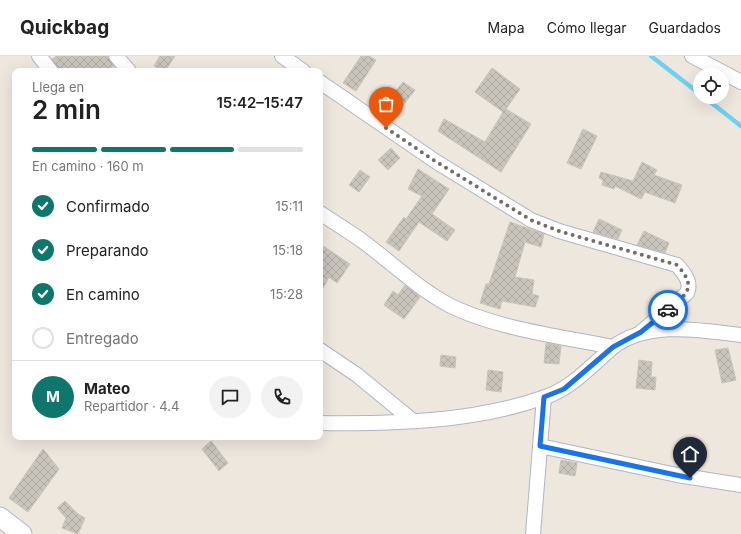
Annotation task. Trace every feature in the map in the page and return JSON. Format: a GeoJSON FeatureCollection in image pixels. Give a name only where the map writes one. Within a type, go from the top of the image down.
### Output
{"type":"FeatureCollection","features":[{"type":"Feature","properties":{"kind":"street"},"geometry":{"type":"LineString","coordinates":[[39,56],[49,68]]}},
{"type":"Feature","properties":{"kind":"street"},"geometry":{"type":"LineString","coordinates":[[116,56],[126,68]]}},
{"type":"Feature","properties":{"kind":"street"},"geometry":{"type":"LineString","coordinates":[[282,56],[300,68]]}},
{"type":"Feature","properties":{"kind":"street"},"geometry":{"type":"LineString","coordinates":[[692,56],[741,82]]}},
{"type":"Feature","properties":{"kind":"street"},"geometry":{"type":"LineString","coordinates":[[323,84],[435,161],[531,220],[559,231],[677,265],[687,278],[689,284],[687,293],[641,332],[613,347],[564,389],[544,397],[505,408],[461,416],[413,421],[323,423]]}},
{"type":"Feature","properties":{"kind":"street"},"geometry":{"type":"LineString","coordinates":[[323,215],[361,240],[426,291],[468,313],[510,325],[613,347]]}},
{"type":"Feature","properties":{"kind":"street"},"geometry":{"type":"LineString","coordinates":[[641,332],[656,330],[688,330],[741,335]]}},
{"type":"Feature","properties":{"kind":"street"},"geometry":{"type":"LineString","coordinates":[[323,352],[357,375],[413,421]]}},
{"type":"Feature","properties":{"kind":"street"},"geometry":{"type":"LineString","coordinates":[[533,534],[544,397]]}},
{"type":"Feature","properties":{"kind":"street"},"geometry":{"type":"LineString","coordinates":[[540,446],[677,475],[741,485]]}},
{"type":"Feature","properties":{"kind":"street"},"geometry":{"type":"LineString","coordinates":[[0,517],[22,534]]}},
{"type":"Feature","properties":{"kind":"building"},"geometry":{"type":"Polygon","coordinates":[[[57,56],[108,56],[114,66],[110,68],[57,68],[52,59],[57,56]]]}},
{"type":"Feature","properties":{"kind":"building"},"geometry":{"type":"Polygon","coordinates":[[[160,56],[175,56],[167,68],[158,68],[154,66],[160,56]]]}},
{"type":"Feature","properties":{"kind":"building"},"geometry":{"type":"Polygon","coordinates":[[[361,56],[369,56],[376,60],[356,91],[343,83],[361,56]]]}},
{"type":"Feature","properties":{"kind":"building"},"geometry":{"type":"Polygon","coordinates":[[[492,68],[520,89],[506,109],[531,124],[501,172],[438,131],[444,119],[485,142],[503,112],[475,92],[492,68]]]}},
{"type":"Feature","properties":{"kind":"building"},"geometry":{"type":"Polygon","coordinates":[[[403,82],[415,90],[398,112],[386,103],[403,82]]]}},
{"type":"Feature","properties":{"kind":"building"},"geometry":{"type":"Polygon","coordinates":[[[583,129],[597,136],[581,169],[567,163],[583,129]]]}},
{"type":"Feature","properties":{"kind":"building"},"geometry":{"type":"Polygon","coordinates":[[[391,148],[400,158],[388,170],[378,160],[391,148]]]}},
{"type":"Feature","properties":{"kind":"building"},"geometry":{"type":"Polygon","coordinates":[[[642,162],[657,170],[654,175],[682,185],[675,203],[645,192],[641,199],[615,186],[614,189],[602,185],[603,180],[599,178],[601,172],[633,181],[642,162]]]}},
{"type":"Feature","properties":{"kind":"building"},"geometry":{"type":"Polygon","coordinates":[[[418,169],[449,189],[432,214],[455,230],[447,241],[419,222],[399,251],[386,242],[404,217],[406,219],[422,196],[408,189],[418,169]]]}},
{"type":"Feature","properties":{"kind":"building"},"geometry":{"type":"Polygon","coordinates":[[[360,170],[370,177],[359,192],[349,185],[360,170]]]}},
{"type":"Feature","properties":{"kind":"building"},"geometry":{"type":"Polygon","coordinates":[[[599,219],[622,230],[618,239],[593,232],[599,219]]]}},
{"type":"Feature","properties":{"kind":"building"},"geometry":{"type":"Polygon","coordinates":[[[510,222],[544,234],[541,247],[525,242],[515,277],[534,280],[532,294],[539,296],[535,307],[502,301],[500,309],[480,303],[486,284],[489,284],[510,222]]]}},
{"type":"Feature","properties":{"kind":"building"},"geometry":{"type":"Polygon","coordinates":[[[644,231],[669,243],[665,253],[637,245],[644,231]]]}},
{"type":"Feature","properties":{"kind":"building"},"geometry":{"type":"Polygon","coordinates":[[[323,246],[350,264],[337,283],[329,277],[323,288],[323,246]]]}},
{"type":"Feature","properties":{"kind":"building"},"geometry":{"type":"Polygon","coordinates":[[[405,285],[420,297],[404,319],[384,305],[393,291],[398,295],[405,285]]]}},
{"type":"Feature","properties":{"kind":"building"},"geometry":{"type":"Polygon","coordinates":[[[546,343],[561,346],[559,364],[544,363],[546,343]]]}},
{"type":"Feature","properties":{"kind":"building"},"geometry":{"type":"Polygon","coordinates":[[[728,348],[736,380],[722,383],[715,350],[728,348]]]}},
{"type":"Feature","properties":{"kind":"building"},"geometry":{"type":"Polygon","coordinates":[[[441,355],[456,357],[455,368],[440,366],[441,355]]]}},
{"type":"Feature","properties":{"kind":"building"},"geometry":{"type":"Polygon","coordinates":[[[639,360],[652,362],[651,377],[656,377],[655,390],[636,388],[639,360]]]}},
{"type":"Feature","properties":{"kind":"building"},"geometry":{"type":"Polygon","coordinates":[[[488,370],[503,372],[501,392],[486,390],[488,370]]]}},
{"type":"Feature","properties":{"kind":"building"},"geometry":{"type":"Polygon","coordinates":[[[211,441],[228,463],[219,471],[202,449],[211,441]]]}},
{"type":"Feature","properties":{"kind":"building"},"geometry":{"type":"Polygon","coordinates":[[[43,449],[59,469],[28,512],[9,498],[43,449]]]}},
{"type":"Feature","properties":{"kind":"building"},"geometry":{"type":"Polygon","coordinates":[[[561,460],[577,463],[575,476],[559,473],[561,460]]]}},
{"type":"Feature","properties":{"kind":"building"},"geometry":{"type":"Polygon","coordinates":[[[65,501],[78,514],[85,518],[78,534],[62,528],[66,518],[57,508],[65,501]]]}},
{"type":"Feature","properties":{"kind":"waterway"},"geometry":{"type":"LineString","coordinates":[[651,56],[693,89]]}},
{"type":"Feature","properties":{"kind":"waterway"},"geometry":{"type":"LineString","coordinates":[[713,104],[741,126]]}},
{"type":"Feature","properties":{"kind":"way so far"},"geometry":{"type":"LineString","coordinates":[[386,128],[435,161],[531,220],[549,228],[677,265],[687,278],[689,284],[687,293],[684,297],[668,310]]}},
{"type":"Feature","properties":{"kind":"route"},"geometry":{"type":"LineString","coordinates":[[668,310],[641,332],[629,337],[613,347],[564,389],[544,397],[540,446],[690,478]]}}]}
